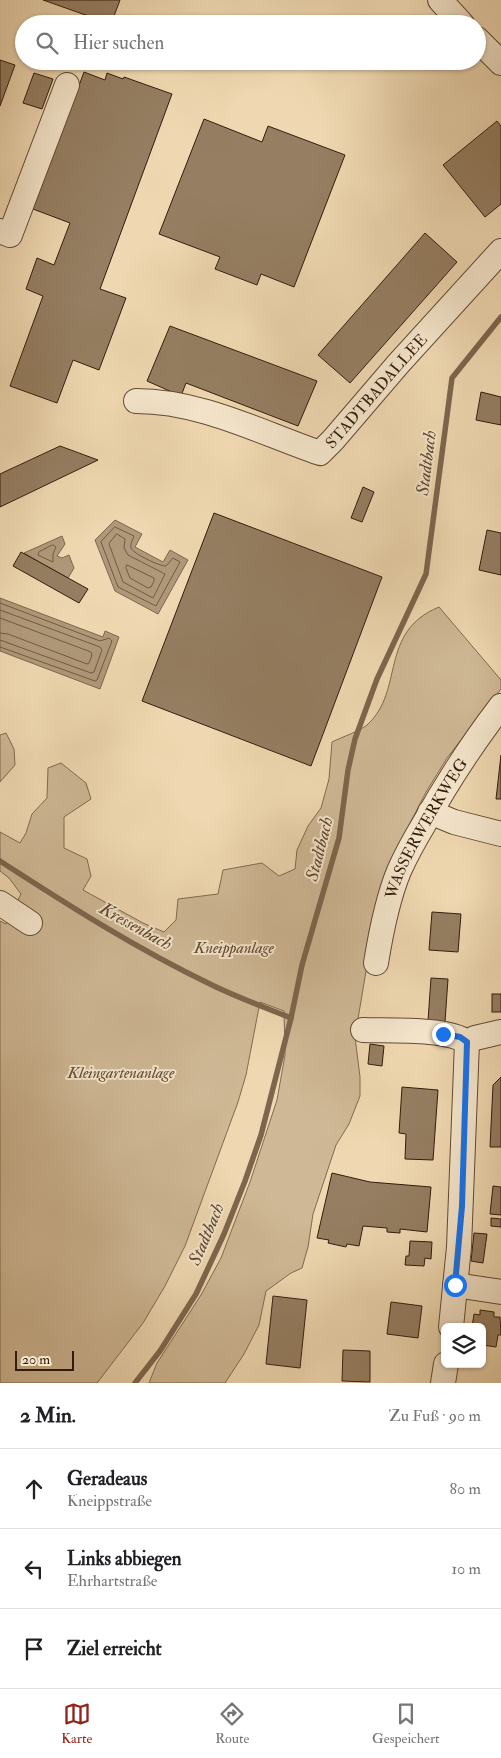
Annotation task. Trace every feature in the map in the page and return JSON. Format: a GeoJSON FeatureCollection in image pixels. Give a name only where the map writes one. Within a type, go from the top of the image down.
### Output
{"type":"FeatureCollection","features":[{"type":"Feature","properties":{"kind":"street"},"geometry":{"type":"LineString","coordinates":[[440,0],[454,15]]}},
{"type":"Feature","properties":{"kind":"street"},"geometry":{"type":"LineString","coordinates":[[486,48],[501,63]]}},
{"type":"Feature","properties":{"kind":"street"},"geometry":{"type":"LineString","coordinates":[[0,231],[10,235],[67,85]]}},
{"type":"Feature","properties":{"kind":"street","name":"STADTBADALLEE"},"geometry":{"type":"LineString","coordinates":[[136,401],[151,401],[203,410],[320,453],[501,251]]}},
{"type":"Feature","properties":{"kind":"street","name":"WASSERWERKWEG"},"geometry":{"type":"LineString","coordinates":[[376,963],[381,932],[399,872],[430,812],[456,769],[501,706]]}},
{"type":"Feature","properties":{"kind":"street"},"geometry":{"type":"LineString","coordinates":[[430,812],[454,822],[501,834]]}},
{"type":"Feature","properties":{"kind":"street"},"geometry":{"type":"LineString","coordinates":[[0,902],[30,923]]}},
{"type":"Feature","properties":{"kind":"street"},"geometry":{"type":"LineString","coordinates":[[363,1030],[443,1034],[460,1037],[467,1042]]}},
{"type":"Feature","properties":{"kind":"street"},"geometry":{"type":"LineString","coordinates":[[467,1042],[475,1038],[501,1032]]}},
{"type":"Feature","properties":{"kind":"street"},"geometry":{"type":"LineString","coordinates":[[451,1323],[462,1206],[467,1042]]}},
{"type":"Feature","properties":{"kind":"street"},"geometry":{"type":"LineString","coordinates":[[455,1285],[501,1292]]}},
{"type":"Feature","properties":{"kind":"street"},"geometry":{"type":"LineString","coordinates":[[443,1383],[445,1368]]}},
{"type":"Feature","properties":{"kind":"green space"},"geometry":{"type":"Polygon","coordinates":[[[439,607],[501,680],[501,689],[447,758],[426,792],[404,835],[372,935],[355,1037],[360,1077],[360,1096],[349,1124],[336,1145],[313,1214],[308,1247],[302,1268],[291,1273],[266,1291],[259,1325],[244,1354],[225,1383],[149,1383],[157,1363],[201,1295],[221,1258],[250,1182],[277,1100],[285,1055],[284,1011],[260,1002],[246,1075],[238,1102],[185,1246],[165,1286],[143,1323],[97,1383],[0,1383],[0,921],[6,924],[21,894],[9,878],[0,871],[0,832],[20,843],[26,833],[32,814],[47,798],[48,768],[61,763],[86,783],[91,799],[64,817],[64,848],[87,859],[91,876],[83,890],[143,923],[164,932],[176,920],[178,899],[218,894],[223,870],[262,863],[279,876],[295,869],[297,850],[308,826],[321,808],[329,779],[332,742],[364,727],[379,711],[386,696],[399,646],[407,631],[420,618],[439,607]]]}},
{"type":"Feature","properties":{"kind":"green space"},"geometry":{"type":"Polygon","coordinates":[[[6,733],[14,749],[15,765],[0,782],[0,735],[6,733]]]}},
{"type":"Feature","properties":{"kind":"water"},"geometry":{"type":"Polygon","coordinates":[[[115,520],[142,534],[135,547],[163,562],[170,550],[188,560],[158,614],[115,591],[95,540],[115,520]]]}},
{"type":"Feature","properties":{"kind":"water"},"geometry":{"type":"Polygon","coordinates":[[[62,536],[65,544],[57,556],[62,558],[69,555],[74,568],[68,578],[24,553],[62,536]]]}},
{"type":"Feature","properties":{"kind":"water"},"geometry":{"type":"Polygon","coordinates":[[[0,598],[103,637],[105,631],[119,637],[100,689],[0,651],[0,598]]]}},
{"type":"Feature","properties":{"kind":"building"},"geometry":{"type":"Polygon","coordinates":[[[43,0],[120,0],[114,15],[86,15],[43,0]]]}},
{"type":"Feature","properties":{"kind":"building"},"geometry":{"type":"Polygon","coordinates":[[[0,60],[15,65],[0,106],[0,60]]]}},
{"type":"Feature","properties":{"kind":"building"},"geometry":{"type":"Polygon","coordinates":[[[84,72],[105,80],[107,73],[123,79],[124,77],[172,94],[100,289],[126,298],[99,370],[73,360],[57,403],[10,386],[43,296],[26,289],[37,258],[54,265],[70,223],[33,209],[84,72]]]}},
{"type":"Feature","properties":{"kind":"building"},"geometry":{"type":"Polygon","coordinates":[[[34,73],[53,79],[42,109],[23,103],[34,73]]]}},
{"type":"Feature","properties":{"kind":"building"},"geometry":{"type":"Polygon","coordinates":[[[204,119],[262,142],[268,126],[345,155],[294,287],[261,274],[257,285],[215,269],[220,257],[159,234],[204,119]]]}},
{"type":"Feature","properties":{"kind":"building"},"geometry":{"type":"Polygon","coordinates":[[[497,121],[501,126],[501,204],[485,217],[443,165],[497,121]]]}},
{"type":"Feature","properties":{"kind":"building"},"geometry":{"type":"Polygon","coordinates":[[[425,233],[457,262],[350,383],[318,355],[425,233]]]}},
{"type":"Feature","properties":{"kind":"building"},"geometry":{"type":"Polygon","coordinates":[[[170,326],[317,381],[298,426],[186,383],[181,396],[147,381],[170,326]]]}},
{"type":"Feature","properties":{"kind":"building"},"geometry":{"type":"Polygon","coordinates":[[[481,392],[501,397],[501,425],[476,420],[481,392]]]}},
{"type":"Feature","properties":{"kind":"building"},"geometry":{"type":"Polygon","coordinates":[[[60,446],[98,460],[0,507],[0,474],[60,446]]]}},
{"type":"Feature","properties":{"kind":"building"},"geometry":{"type":"Polygon","coordinates":[[[363,487],[374,492],[362,522],[351,518],[363,487]]]}},
{"type":"Feature","properties":{"kind":"building"},"geometry":{"type":"Polygon","coordinates":[[[214,513],[382,577],[311,766],[142,701],[214,513]]]}},
{"type":"Feature","properties":{"kind":"building"},"geometry":{"type":"Polygon","coordinates":[[[487,530],[501,533],[501,575],[479,570],[487,530]]]}},
{"type":"Feature","properties":{"kind":"building"},"geometry":{"type":"Polygon","coordinates":[[[21,552],[88,589],[79,603],[13,566],[21,552]]]}},
{"type":"Feature","properties":{"kind":"building"},"geometry":{"type":"Polygon","coordinates":[[[501,755],[501,799],[496,799],[501,755]]]}},
{"type":"Feature","properties":{"kind":"building"},"geometry":{"type":"Polygon","coordinates":[[[432,912],[461,914],[458,952],[429,950],[432,912]]]}},
{"type":"Feature","properties":{"kind":"building"},"geometry":{"type":"Polygon","coordinates":[[[431,978],[448,979],[445,1022],[428,1021],[431,978]]]}},
{"type":"Feature","properties":{"kind":"building"},"geometry":{"type":"Polygon","coordinates":[[[492,994],[501,994],[501,1012],[492,1012],[492,994]]]}},
{"type":"Feature","properties":{"kind":"building"},"geometry":{"type":"Polygon","coordinates":[[[370,1044],[384,1046],[382,1066],[368,1064],[370,1044]]]}},
{"type":"Feature","properties":{"kind":"building"},"geometry":{"type":"Polygon","coordinates":[[[501,1077],[501,1147],[490,1147],[493,1085],[501,1077]]]}},
{"type":"Feature","properties":{"kind":"building"},"geometry":{"type":"Polygon","coordinates":[[[402,1087],[438,1090],[433,1160],[405,1159],[406,1134],[399,1133],[402,1087]]]}},
{"type":"Feature","properties":{"kind":"building"},"geometry":{"type":"Polygon","coordinates":[[[332,1173],[370,1182],[431,1187],[427,1232],[400,1229],[400,1233],[387,1232],[387,1228],[363,1226],[359,1246],[347,1244],[346,1247],[328,1243],[329,1240],[317,1238],[332,1173]]]}},
{"type":"Feature","properties":{"kind":"building"},"geometry":{"type":"Polygon","coordinates":[[[493,1186],[501,1187],[501,1215],[490,1214],[493,1186]]]}},
{"type":"Feature","properties":{"kind":"building"},"geometry":{"type":"Polygon","coordinates":[[[491,1218],[501,1219],[501,1227],[491,1226],[491,1218]]]}},
{"type":"Feature","properties":{"kind":"building"},"geometry":{"type":"Polygon","coordinates":[[[474,1233],[487,1234],[483,1263],[471,1261],[474,1233]]]}},
{"type":"Feature","properties":{"kind":"building"},"geometry":{"type":"Polygon","coordinates":[[[410,1241],[432,1242],[431,1259],[425,1258],[424,1266],[405,1265],[406,1256],[409,1256],[410,1241]]]}},
{"type":"Feature","properties":{"kind":"building"},"geometry":{"type":"Polygon","coordinates":[[[273,1296],[307,1300],[300,1368],[266,1364],[273,1296]]]}},
{"type":"Feature","properties":{"kind":"building"},"geometry":{"type":"Polygon","coordinates":[[[391,1302],[422,1306],[418,1338],[387,1334],[391,1302]]]}},
{"type":"Feature","properties":{"kind":"building"},"geometry":{"type":"Polygon","coordinates":[[[480,1310],[494,1312],[494,1317],[500,1317],[501,1335],[498,1335],[496,1347],[486,1346],[486,1323],[473,1323],[474,1314],[480,1315],[480,1310]]]}},
{"type":"Feature","properties":{"kind":"building"},"geometry":{"type":"Polygon","coordinates":[[[343,1350],[370,1351],[370,1382],[342,1381],[343,1350]]]}},
{"type":"Feature","properties":{"kind":"waterway","name":"Stadtbach"},"geometry":{"type":"LineString","coordinates":[[135,1383],[160,1351],[196,1294],[224,1234],[261,1135],[291,1018],[302,965],[339,838],[348,770],[355,739],[377,679],[426,574],[452,378],[501,317]]}},
{"type":"Feature","properties":{"kind":"waterway","name":"Kressenbach"},"geometry":{"type":"LineString","coordinates":[[0,861],[77,910],[156,956],[220,989],[291,1018]]}},
{"type":"Feature","properties":{"kind":"route"},"geometry":{"type":"LineString","coordinates":[[443,1034],[460,1037],[467,1042],[462,1206],[455,1285]]}},
{"type":"Feature","properties":{"kind":"park label","name":"Kneippanlage"},"geometry":{"type":"Point","coordinates":[234,947]}},
{"type":"Feature","properties":{"kind":"park label","name":"Kleingartenanlage"},"geometry":{"type":"Point","coordinates":[121,1072]}}]}
